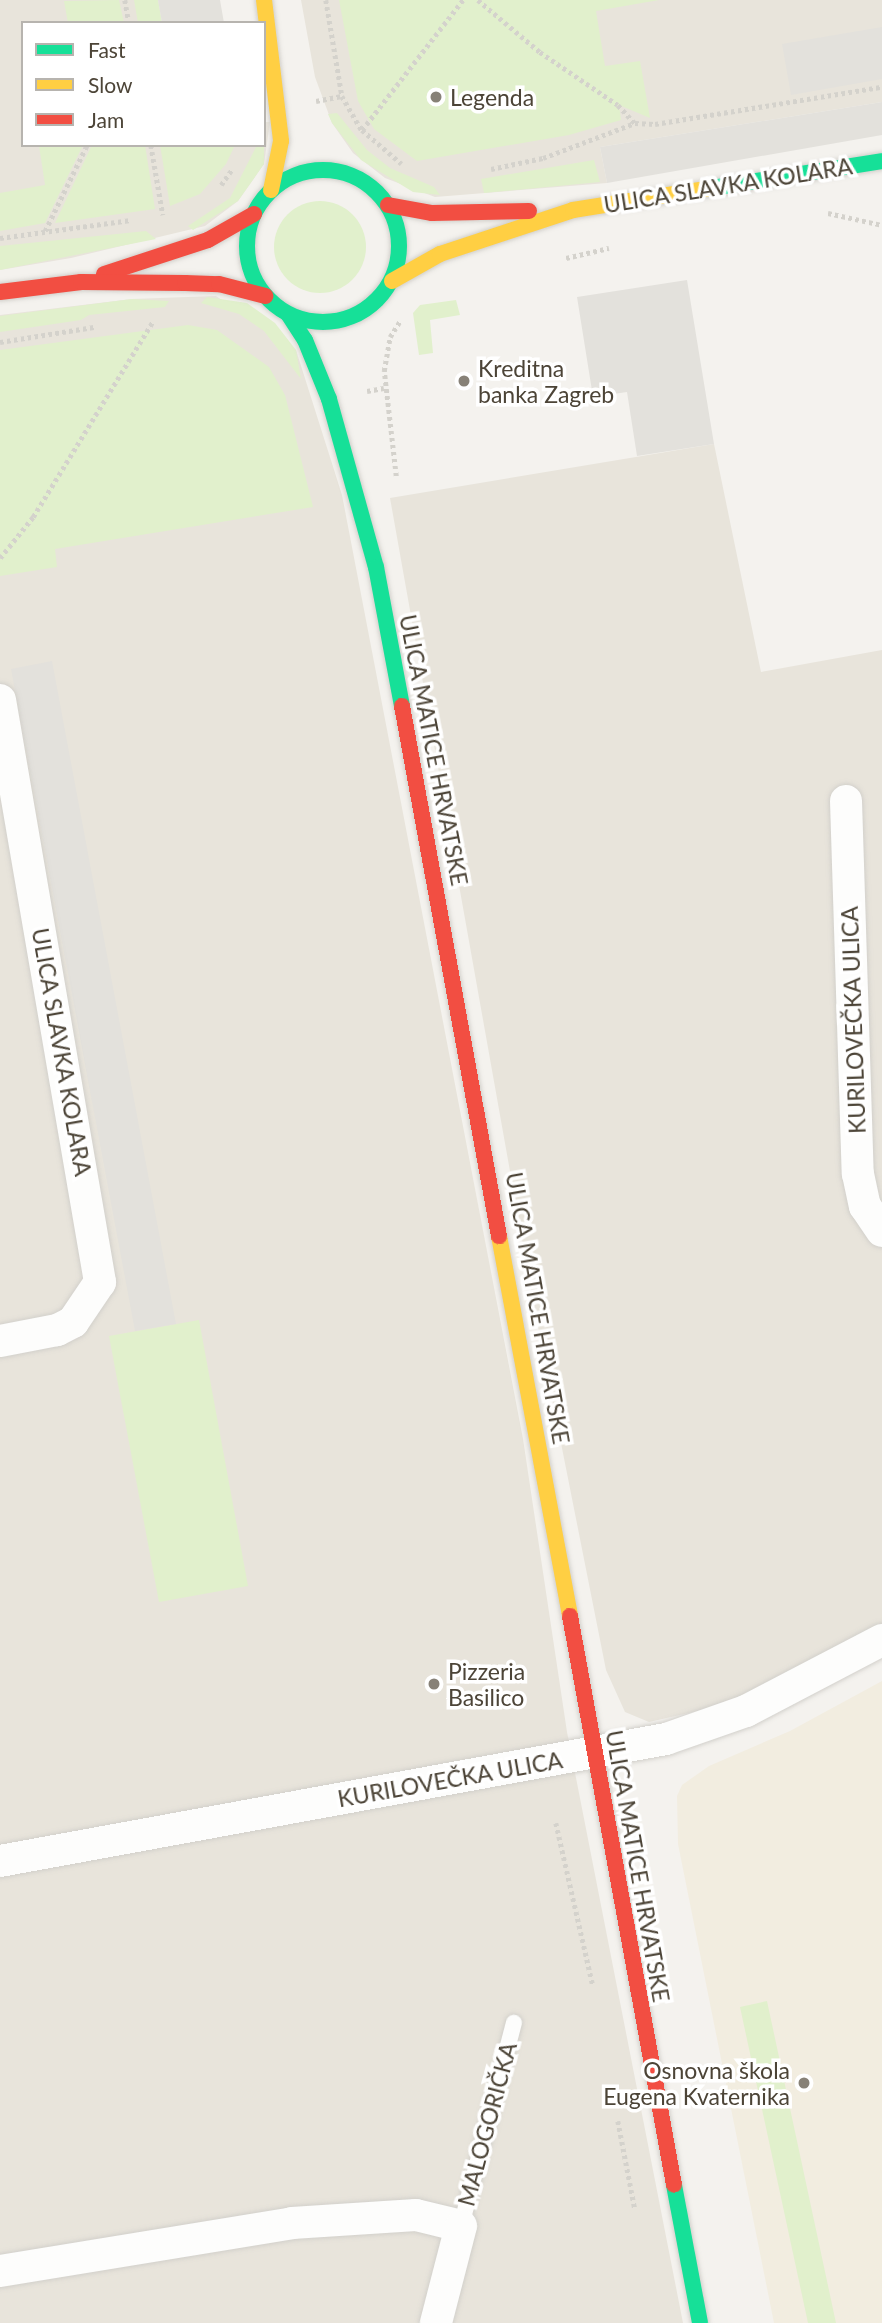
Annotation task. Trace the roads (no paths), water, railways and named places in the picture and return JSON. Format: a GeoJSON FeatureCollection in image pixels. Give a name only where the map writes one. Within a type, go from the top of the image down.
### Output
{"type":"FeatureCollection","features":[{"type":"Feature","properties":{"kind":"main road"},"geometry":{"type":"LineString","coordinates":[[264,0],[281,141],[271,190],[254,214],[247,250],[250,268],[265,296]]}},
{"type":"Feature","properties":{"kind":"main road","name":"ULICA SLAVKA KOLARA"},"geometry":{"type":"LineString","coordinates":[[388,205],[432,213],[573,210],[882,161]]}},
{"type":"Feature","properties":{"kind":"main road"},"geometry":{"type":"LineString","coordinates":[[0,292],[81,282],[219,284],[265,296],[288,314],[306,321],[345,320],[372,305],[392,281],[400,244],[388,205],[362,180],[333,170],[310,171],[271,190]]}},
{"type":"Feature","properties":{"kind":"main road","name":"ULICA SLAVKA KOLARA"},"geometry":{"type":"LineString","coordinates":[[392,281],[440,254],[573,210]]}},
{"type":"Feature","properties":{"kind":"main road"},"geometry":{"type":"LineString","coordinates":[[81,282],[208,240],[254,214]]}},
{"type":"Feature","properties":{"kind":"main road","name":"ULICA MATICE HRVATSKE"},"geometry":{"type":"LineString","coordinates":[[288,314],[305,340],[329,399],[376,567],[595,1753],[666,2160],[700,2323]]}},
{"type":"Feature","properties":{"kind":"street","name":"ULICA SLAVKA KOLARA"},"geometry":{"type":"LineString","coordinates":[[0,699],[100,1282],[73,1322],[57,1330],[0,1341]]}},
{"type":"Feature","properties":{"kind":"street","name":"KURILOVEČKA ULICA"},"geometry":{"type":"LineString","coordinates":[[846,801],[858,1174],[864,1206],[882,1231]]}},
{"type":"Feature","properties":{"kind":"street","name":"KURILOVEČKA ULICA"},"geometry":{"type":"LineString","coordinates":[[0,1861],[666,1738],[746,1711],[882,1640]]}},
{"type":"Feature","properties":{"kind":"street"},"geometry":{"type":"LineString","coordinates":[[0,2271],[364,2215],[416,2215],[461,2225],[436,2323]]}},
{"type":"Feature","properties":{"kind":"lane","name":"MALOGORIČKA"},"geometry":{"type":"LineString","coordinates":[[461,2225],[514,2023]]}},
{"type":"Feature","properties":{"kind":"place","name":"Legenda"},"geometry":{"type":"Point","coordinates":[436,97]}},
{"type":"Feature","properties":{"kind":"place","name":"Kreditna banka Zagreb"},"geometry":{"type":"Point","coordinates":[464,381]}},
{"type":"Feature","properties":{"kind":"place","name":"Pizzeria Basilico"},"geometry":{"type":"Point","coordinates":[434,1684]}},
{"type":"Feature","properties":{"kind":"place","name":"Osnovna škola Eugena Kvaternika"},"geometry":{"type":"Point","coordinates":[804,2083]}}]}
